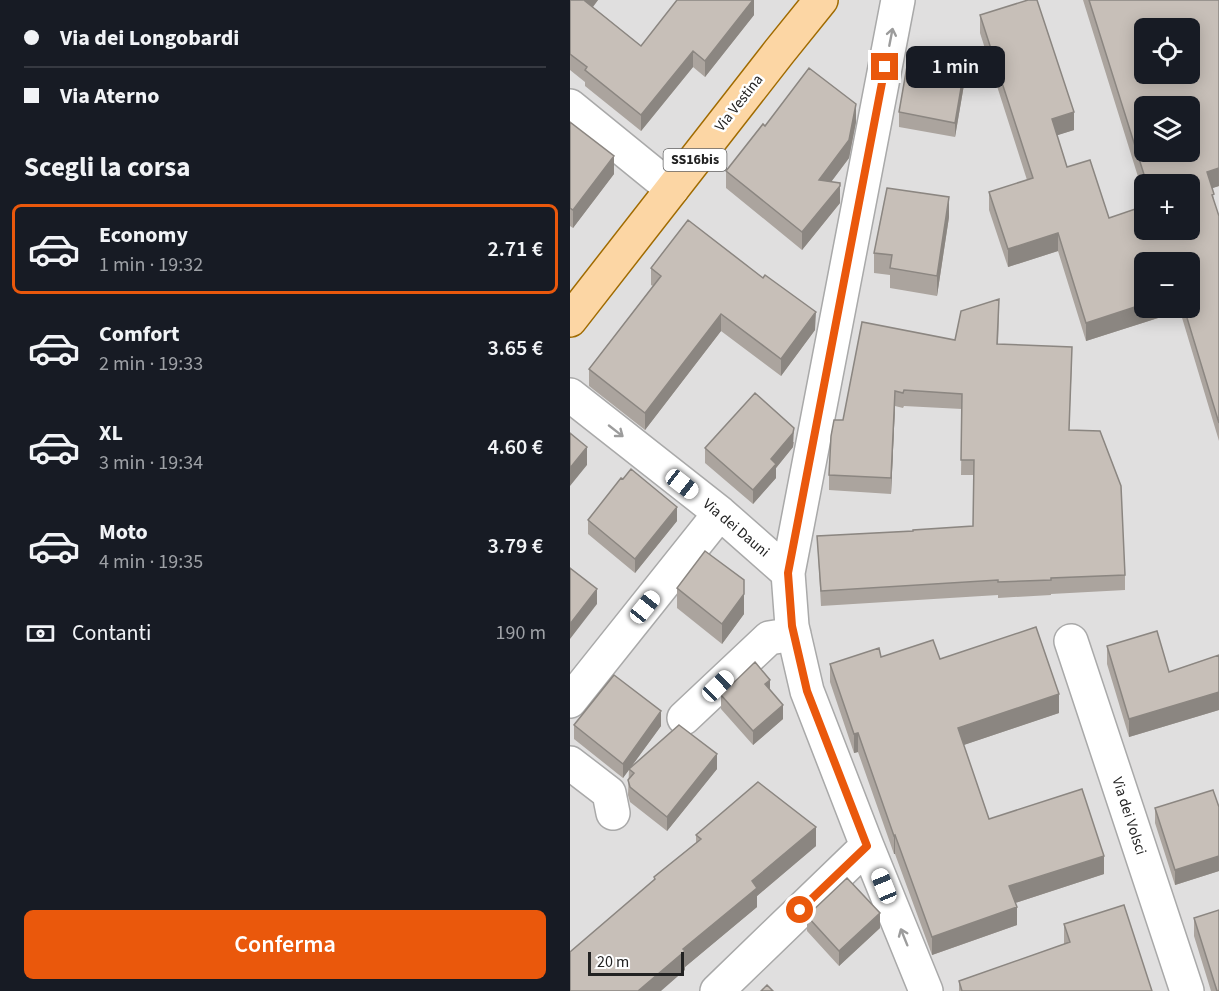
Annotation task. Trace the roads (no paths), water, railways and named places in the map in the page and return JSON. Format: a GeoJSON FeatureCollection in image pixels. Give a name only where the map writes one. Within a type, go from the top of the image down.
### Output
{"type":"FeatureCollection","features":[{"type":"Feature","properties":{"kind":"main road","name":"Via Vestina"},"geometry":{"type":"LineString","coordinates":[[570,320],[821,0]]}},
{"type":"Feature","properties":{"kind":"street"},"geometry":{"type":"LineString","coordinates":[[898,0],[788,573],[792,626],[807,691],[923,990]]}},
{"type":"Feature","properties":{"kind":"street"},"geometry":{"type":"LineString","coordinates":[[570,106],[672,189]]}},
{"type":"Feature","properties":{"kind":"street","name":"Via dei Dauni"},"geometry":{"type":"LineString","coordinates":[[570,395],[720,513],[788,573]]}},
{"type":"Feature","properties":{"kind":"street"},"geometry":{"type":"LineString","coordinates":[[570,700],[720,513]]}},
{"type":"Feature","properties":{"kind":"street"},"geometry":{"type":"LineString","coordinates":[[684,718],[769,638],[794,634]]}},
{"type":"Feature","properties":{"kind":"street","name":"Via dei Volsci"},"geometry":{"type":"LineString","coordinates":[[1071,640],[1187,991]]}},
{"type":"Feature","properties":{"kind":"street"},"geometry":{"type":"LineString","coordinates":[[570,763],[609,793],[613,813]]}},
{"type":"Feature","properties":{"kind":"street"},"geometry":{"type":"LineString","coordinates":[[717,991],[867,846]]}}]}
